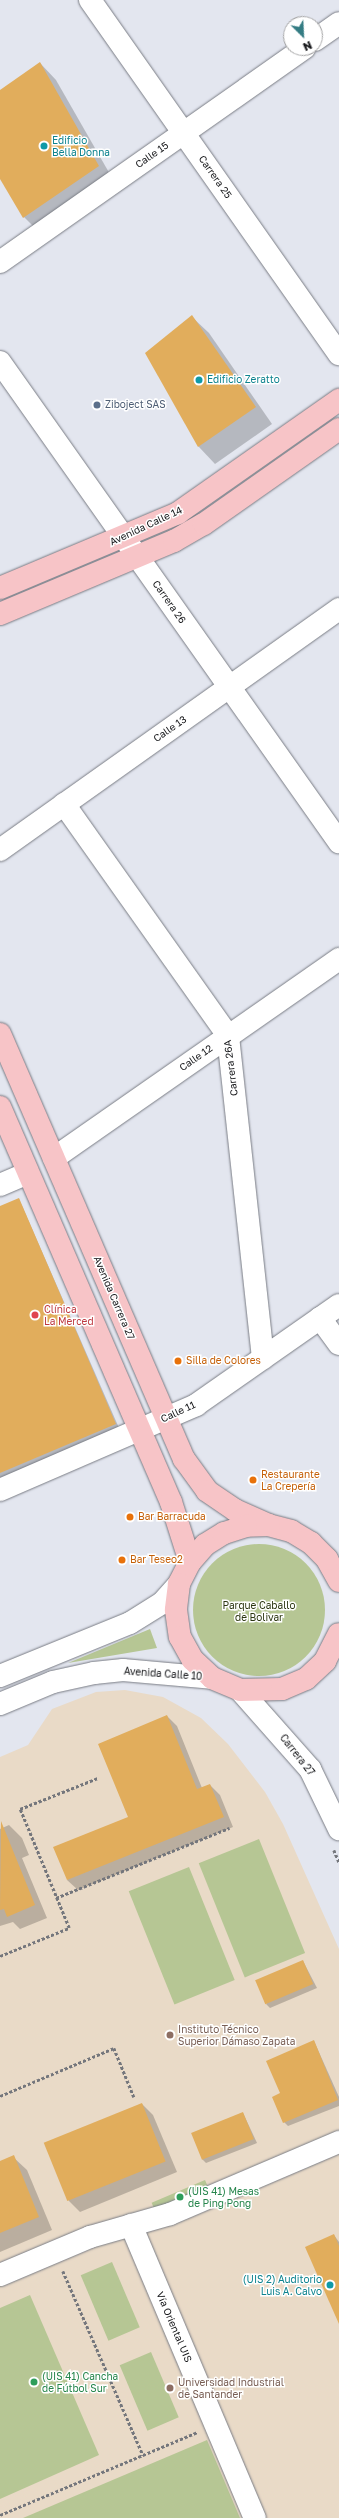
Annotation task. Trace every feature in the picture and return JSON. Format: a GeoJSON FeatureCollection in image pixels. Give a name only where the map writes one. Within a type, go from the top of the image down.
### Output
{"type":"FeatureCollection","features":[{"type":"Feature","properties":{"kind":"main road","name":"Avenida Calle 14"},"geometry":{"type":"LineString","coordinates":[[0,588],[178,513],[339,400]]}},
{"type":"Feature","properties":{"kind":"main road"},"geometry":{"type":"LineString","coordinates":[[0,614],[137,557],[204,524],[339,429]]}},
{"type":"Feature","properties":{"kind":"main road","name":"Avenida Carrera 27"},"geometry":{"type":"LineString","coordinates":[[0,1034],[166,1418],[193,1476],[206,1491],[235,1510],[269,1525]]}},
{"type":"Feature","properties":{"kind":"main road"},"geometry":{"type":"LineString","coordinates":[[0,1107],[171,1502],[190,1562]]}},
{"type":"Feature","properties":{"kind":"main road"},"geometry":{"type":"LineString","coordinates":[[339,1581],[328,1559],[312,1542],[292,1531],[269,1525],[246,1526],[224,1532],[205,1545],[190,1562],[179,1584],[176,1610],[180,1636],[193,1660],[212,1678],[240,1690],[282,1689],[306,1679],[325,1661],[339,1634]]}},
{"type":"Feature","properties":{"kind":"street","name":"Carrera 25"},"geometry":{"type":"LineString","coordinates":[[90,0],[339,354]]}},
{"type":"Feature","properties":{"kind":"street"},"geometry":{"type":"LineString","coordinates":[[323,35],[339,24]]}},
{"type":"Feature","properties":{"kind":"street","name":"Calle 15"},"geometry":{"type":"LineString","coordinates":[[0,262],[293,56]]}},
{"type":"Feature","properties":{"kind":"street","name":"Carrera 26"},"geometry":{"type":"LineString","coordinates":[[0,362],[339,842]]}},
{"type":"Feature","properties":{"kind":"street","name":"Calle 13"},"geometry":{"type":"LineString","coordinates":[[0,850],[339,609]]}},
{"type":"Feature","properties":{"kind":"street","name":"Carrera 26A"},"geometry":{"type":"LineString","coordinates":[[64,804],[228,1036],[263,1358]]}},
{"type":"Feature","properties":{"kind":"street","name":"Calle 12"},"geometry":{"type":"LineString","coordinates":[[54,1158],[339,959]]}},
{"type":"Feature","properties":{"kind":"street"},"geometry":{"type":"LineString","coordinates":[[0,1185],[28,1173]]}},
{"type":"Feature","properties":{"kind":"street","name":"Calle 11"},"geometry":{"type":"LineString","coordinates":[[0,1490],[196,1405],[339,1305]]}},
{"type":"Feature","properties":{"kind":"street"},"geometry":{"type":"LineString","coordinates":[[320,1318],[339,1344]]}},
{"type":"Feature","properties":{"kind":"street"},"geometry":{"type":"LineString","coordinates":[[0,1676],[130,1623],[162,1603],[179,1584]]}},
{"type":"Feature","properties":{"kind":"street","name":"Avenida Calle 10"},"geometry":{"type":"LineString","coordinates":[[0,1704],[53,1682],[94,1673],[123,1670],[212,1678]]}},
{"type":"Feature","properties":{"kind":"street","name":"Carrera 27"},"geometry":{"type":"LineString","coordinates":[[240,1690],[310,1769],[339,1829]]}},
{"type":"Feature","properties":{"kind":"street"},"geometry":{"type":"LineString","coordinates":[[0,2275],[90,2237],[170,2214],[339,2142]]}},
{"type":"Feature","properties":{"kind":"street","name":"Vía Oriental UIS"},"geometry":{"type":"LineString","coordinates":[[131,2225],[255,2518]]}},
{"type":"Feature","properties":{"kind":"path"},"geometry":{"type":"LineString","coordinates":[[0,1956],[69,1928],[20,1809],[98,1778]]}},
{"type":"Feature","properties":{"kind":"path"},"geometry":{"type":"LineString","coordinates":[[56,1898],[229,1828]]}},
{"type":"Feature","properties":{"kind":"path"},"geometry":{"type":"LineString","coordinates":[[0,2096],[114,2048],[134,2097]]}},
{"type":"Feature","properties":{"kind":"path"},"geometry":{"type":"LineString","coordinates":[[62,2268],[142,2455]]}},
{"type":"Feature","properties":{"kind":"path"},"geometry":{"type":"LineString","coordinates":[[0,2515],[215,2424]]}},
{"type":"Feature","properties":{"kind":"shaded area"},"geometry":{"type":"Polygon","coordinates":[[[125,1690],[163,1697],[201,1718],[228,1744],[265,1792],[283,1824],[339,1949],[339,2518],[0,2518],[0,1757],[28,1745],[52,1709],[96,1692],[125,1690]]]}},
{"type":"Feature","properties":{"kind":"green space","name":"Parque Caballo de Bolivar"},"geometry":{"type":"Polygon","coordinates":[[[259,1544],[284,1549],[301,1559],[310,1568],[320,1585],[325,1610],[320,1635],[310,1652],[301,1661],[284,1671],[259,1676],[234,1671],[217,1661],[208,1652],[198,1635],[193,1610],[198,1585],[208,1568],[217,1559],[234,1549],[259,1544]]]}},
{"type":"Feature","properties":{"kind":"green space"},"geometry":{"type":"Polygon","coordinates":[[[150,1629],[157,1648],[68,1663],[150,1629]]]}},
{"type":"Feature","properties":{"kind":"green space"},"geometry":{"type":"Polygon","coordinates":[[[259,1839],[305,1953],[245,1977],[199,1863],[259,1839]]]}},
{"type":"Feature","properties":{"kind":"green space"},"geometry":{"type":"Polygon","coordinates":[[[189,1867],[235,1980],[174,2004],[129,1891],[189,1867]]]}},
{"type":"Feature","properties":{"kind":"green space","name":"(UIS 41) Mesas de Ping Pong"},"geometry":{"type":"Polygon","coordinates":[[[205,2180],[210,2192],[157,2215],[152,2203],[205,2180]]]}},
{"type":"Feature","properties":{"kind":"green space"},"geometry":{"type":"Polygon","coordinates":[[[112,2262],[140,2327],[108,2341],[81,2275],[112,2262]]]}},
{"type":"Feature","properties":{"kind":"green space","name":"(UIS 41) Cancha de Fútbol Sur"},"geometry":{"type":"Polygon","coordinates":[[[30,2295],[99,2455],[0,2499],[0,2308],[30,2295]]]}},
{"type":"Feature","properties":{"kind":"green space"},"geometry":{"type":"Polygon","coordinates":[[[151,2352],[179,2417],[147,2431],[120,2365],[151,2352]]]}},
{"type":"Feature","properties":{"kind":"green space"},"geometry":{"type":"Polygon","coordinates":[[[207,2440],[240,2518],[23,2518],[207,2440]]]}},
{"type":"Feature","properties":{"kind":"building","name":"Edificio Bella Donna"},"geometry":{"type":"Polygon","coordinates":[[[40,62],[99,166],[23,218],[0,179],[0,90],[40,62]]]}},
{"type":"Feature","properties":{"kind":"building","name":"Edificio Zeratto"},"geometry":{"type":"Polygon","coordinates":[[[192,315],[256,407],[198,447],[145,353],[192,315]]]}},
{"type":"Feature","properties":{"kind":"building","name":"Clínica La Merced"},"geometry":{"type":"Polygon","coordinates":[[[19,1198],[116,1424],[0,1473],[0,1206],[19,1198]]]}},
{"type":"Feature","properties":{"kind":"building"},"geometry":{"type":"Polygon","coordinates":[[[167,1715],[197,1789],[210,1784],[224,1817],[67,1880],[53,1847],[128,1817],[98,1744],[167,1715]]]}},
{"type":"Feature","properties":{"kind":"building"},"geometry":{"type":"Polygon","coordinates":[[[1,1821],[35,1905],[7,1917],[4,1909],[0,1910],[1,1821]]]}},
{"type":"Feature","properties":{"kind":"building"},"geometry":{"type":"Polygon","coordinates":[[[303,1960],[313,1984],[265,2004],[255,1980],[303,1960]]]}},
{"type":"Feature","properties":{"kind":"building"},"geometry":{"type":"Polygon","coordinates":[[[314,2040],[338,2100],[283,2123],[272,2097],[280,2093],[266,2061],[314,2040]]]}},
{"type":"Feature","properties":{"kind":"building"},"geometry":{"type":"Polygon","coordinates":[[[142,2103],[166,2161],[67,2201],[44,2143],[142,2103]]]}},
{"type":"Feature","properties":{"kind":"building"},"geometry":{"type":"Polygon","coordinates":[[[243,2112],[254,2139],[202,2160],[191,2133],[243,2112]]]}},
{"type":"Feature","properties":{"kind":"building"},"geometry":{"type":"Polygon","coordinates":[[[14,2155],[39,2217],[0,2233],[0,2161],[14,2155]]]}},
{"type":"Feature","properties":{"kind":"building","name":"(UIS 2) Auditorio Luis A. Calvo"},"geometry":{"type":"Polygon","coordinates":[[[334,2234],[339,2246],[339,2324],[305,2247],[334,2234]]]}},
{"type":"Feature","properties":{"kind":"place","name":"Edificio Bella Donna"},"geometry":{"type":"Point","coordinates":[44,146]}},
{"type":"Feature","properties":{"kind":"place","name":"Edificio Zeratto"},"geometry":{"type":"Point","coordinates":[199,380]}},
{"type":"Feature","properties":{"kind":"place","name":"Ziboject SAS"},"geometry":{"type":"Point","coordinates":[97,405]}},
{"type":"Feature","properties":{"kind":"place","name":"Clínica La Merced"},"geometry":{"type":"Point","coordinates":[35,1315]}},
{"type":"Feature","properties":{"kind":"place","name":"Silla de Colores"},"geometry":{"type":"Point","coordinates":[178,1361]}},
{"type":"Feature","properties":{"kind":"place","name":"Restaurante La Crepería"},"geometry":{"type":"Point","coordinates":[253,1480]}},
{"type":"Feature","properties":{"kind":"place","name":"Bar Barracuda"},"geometry":{"type":"Point","coordinates":[130,1517]}},
{"type":"Feature","properties":{"kind":"place","name":"Bar Teseo2"},"geometry":{"type":"Point","coordinates":[122,1560]}},
{"type":"Feature","properties":{"kind":"place","name":"Instituto Técnico Superior Dámaso Zapata"},"geometry":{"type":"Point","coordinates":[170,2035]}},
{"type":"Feature","properties":{"kind":"place","name":"(UIS 41) Mesas de Ping Pong"},"geometry":{"type":"Point","coordinates":[180,2197]}},
{"type":"Feature","properties":{"kind":"place","name":"(UIS 2) Auditorio Luis A. Calvo"},"geometry":{"type":"Point","coordinates":[330,2285]}},
{"type":"Feature","properties":{"kind":"place","name":"(UIS 41) Cancha de Fútbol Sur"},"geometry":{"type":"Point","coordinates":[34,2382]}},
{"type":"Feature","properties":{"kind":"place","name":"Universidad Industrial de Santander"},"geometry":{"type":"Point","coordinates":[170,2388]}}]}
